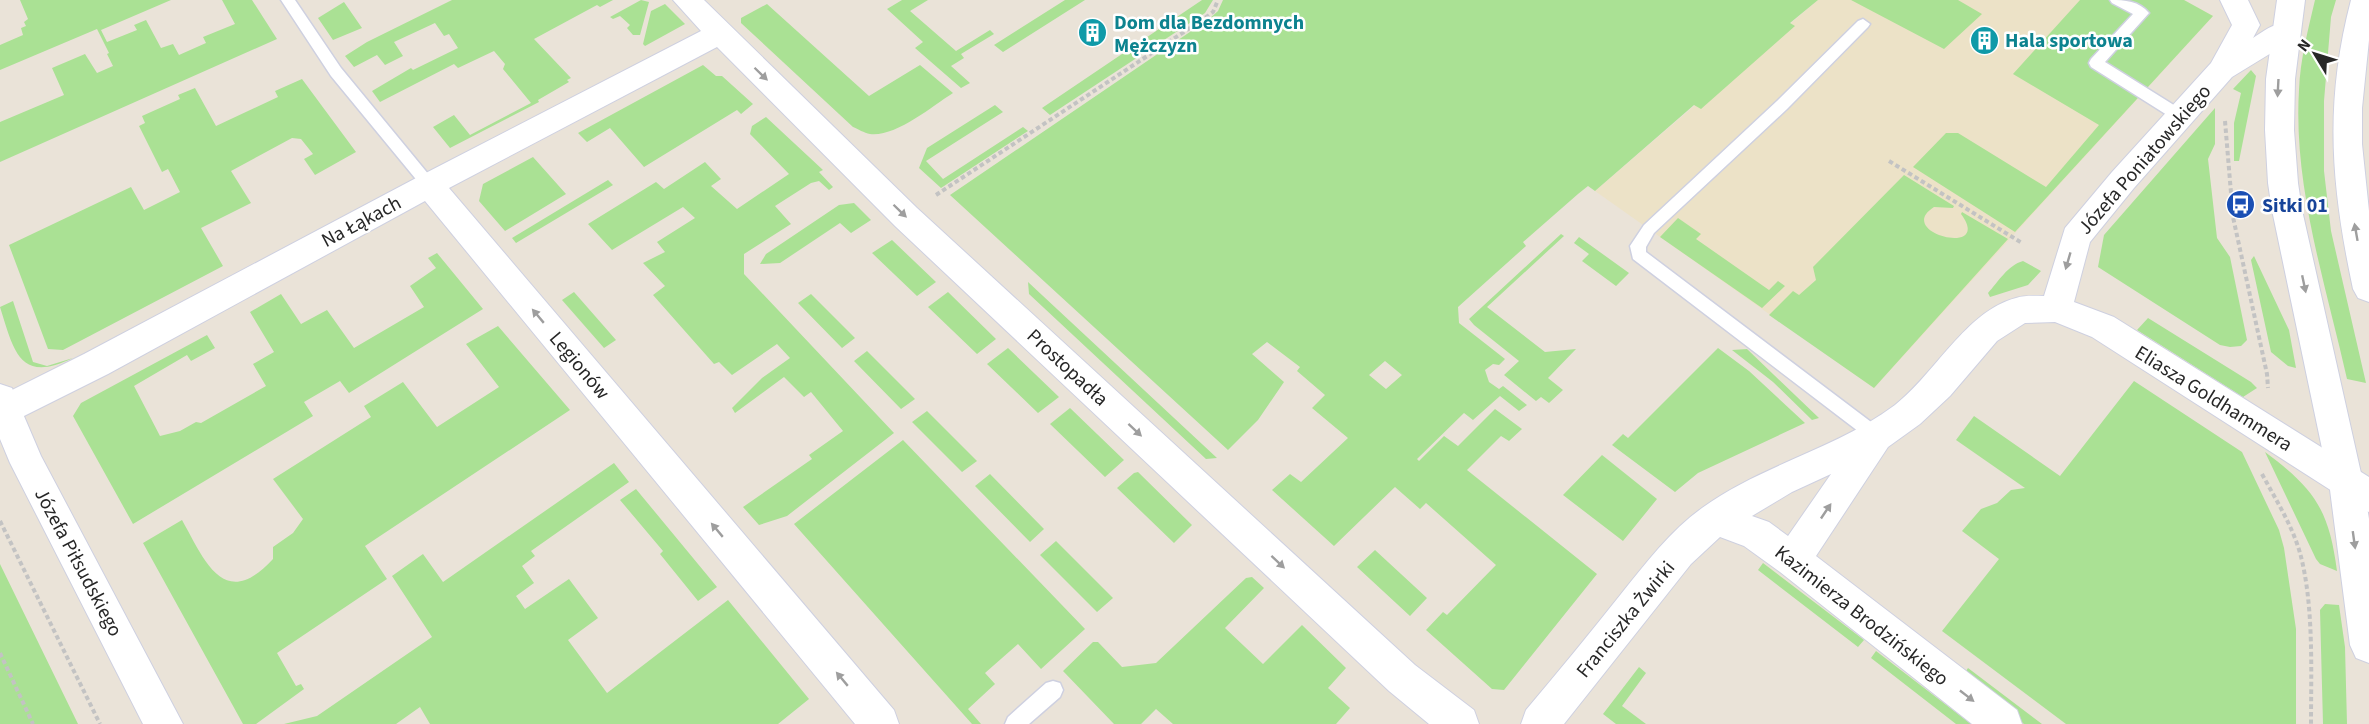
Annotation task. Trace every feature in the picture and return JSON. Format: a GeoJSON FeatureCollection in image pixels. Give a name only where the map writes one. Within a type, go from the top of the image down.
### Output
{"type":"FeatureCollection","features":[{"type":"Feature","properties":{"kind":"street","name":"Prostopadła"},"geometry":{"type":"LineString","coordinates":[[687,0],[906,216],[1402,678],[1460,724]]}},
{"type":"Feature","properties":{"kind":"street"},"geometry":{"type":"LineString","coordinates":[[2222,70],[2246,25],[2234,0]]}},
{"type":"Feature","properties":{"kind":"street"},"geometry":{"type":"LineString","coordinates":[[2365,0],[2348,73],[2345,126],[2355,231],[2369,289]]}},
{"type":"Feature","properties":{"kind":"street"},"geometry":{"type":"LineString","coordinates":[[2288,16],[2278,100],[2282,174],[2287,210],[2358,489],[2369,645]]}},
{"type":"Feature","properties":{"kind":"street","name":"Józefa Poniatowskiego"},"geometry":{"type":"LineString","coordinates":[[2056,309],[2076,237],[2222,70],[2288,16]]}},
{"type":"Feature","properties":{"kind":"street","name":"Na Łąkach"},"geometry":{"type":"LineString","coordinates":[[2,404],[106,358],[429,185],[719,34]]}},
{"type":"Feature","properties":{"kind":"street","name":"Legionów"},"geometry":{"type":"LineString","coordinates":[[429,185],[880,724]]}},
{"type":"Feature","properties":{"kind":"street"},"geometry":{"type":"LineString","coordinates":[[1715,519],[1780,481],[1877,436],[1908,414],[1938,386],[1986,331],[2019,310],[2056,309]]}},
{"type":"Feature","properties":{"kind":"street","name":"Eliasza Goldhammera"},"geometry":{"type":"LineString","coordinates":[[2056,309],[2103,327],[2358,489]]}},
{"type":"Feature","properties":{"kind":"street","name":"Józefa Piłsudskiego"},"geometry":{"type":"LineString","coordinates":[[2,404],[27,463],[164,724]]}},
{"type":"Feature","properties":{"kind":"street"},"geometry":{"type":"LineString","coordinates":[[1793,560],[1877,436]]}},
{"type":"Feature","properties":{"kind":"street","name":"Kazimierza Brodzińskiego"},"geometry":{"type":"LineString","coordinates":[[1715,519],[1756,534],[1793,560],[2003,724]]}},
{"type":"Feature","properties":{"kind":"street","name":"Franciszka Żwirki"},"geometry":{"type":"LineString","coordinates":[[1540,724],[1678,552],[1715,519]]}},
{"type":"Feature","properties":{"kind":"lane","name":"Legionów"},"geometry":{"type":"LineString","coordinates":[[288,0],[336,72],[429,185]]}},
{"type":"Feature","properties":{"kind":"lane"},"geometry":{"type":"LineString","coordinates":[[2117,0],[2142,13],[2096,63],[2180,116]]}},
{"type":"Feature","properties":{"kind":"lane"},"geometry":{"type":"LineString","coordinates":[[1863,24],[1782,105],[1649,229],[1638,246],[1639,255],[1877,436]]}},
{"type":"Feature","properties":{"kind":"lane"},"geometry":{"type":"LineString","coordinates":[[1016,724],[1053,690]]}},
{"type":"Feature","properties":{"kind":"path"},"geometry":{"type":"LineString","coordinates":[[906,216],[1205,18],[1213,12],[1218,0]]}},
{"type":"Feature","properties":{"kind":"path"},"geometry":{"type":"LineString","coordinates":[[2225,110],[2225,142],[2239,254],[2267,374],[2268,392]]}},
{"type":"Feature","properties":{"kind":"path"},"geometry":{"type":"LineString","coordinates":[[1889,161],[2022,243]]}},
{"type":"Feature","properties":{"kind":"path"},"geometry":{"type":"LineString","coordinates":[[2260,470],[2287,521],[2299,551],[2306,579],[2311,724]]}},
{"type":"Feature","properties":{"kind":"path"},"geometry":{"type":"LineString","coordinates":[[0,521],[100,724]]}},
{"type":"Feature","properties":{"kind":"path"},"geometry":{"type":"LineString","coordinates":[[0,653],[32,722],[24,724]]}},
{"type":"Feature","properties":{"kind":"shaded area"},"geometry":{"type":"Polygon","coordinates":[[[1818,0],[2184,0],[2213,16],[1874,388],[1595,191],[1818,0]]]}},
{"type":"Feature","properties":{"kind":"green space"},"geometry":{"type":"Polygon","coordinates":[[[20,0],[171,0],[101,30],[107,42],[137,30],[134,25],[146,20],[161,48],[173,44],[179,55],[206,43],[203,37],[235,24],[222,0],[252,0],[277,39],[0,162],[0,122],[64,95],[52,68],[85,54],[97,73],[113,66],[97,29],[0,70],[0,45],[23,35],[21,28],[26,26],[24,22],[28,19],[20,0]]]}},
{"type":"Feature","properties":{"kind":"green space"},"geometry":{"type":"Polygon","coordinates":[[[452,0],[613,0],[600,7],[597,5],[534,39],[571,78],[567,80],[569,82],[538,100],[539,102],[450,148],[433,127],[454,115],[470,135],[531,103],[503,69],[505,64],[494,51],[458,68],[454,64],[380,102],[372,91],[411,68],[413,70],[458,48],[449,34],[444,36],[435,23],[394,42],[403,56],[385,65],[377,55],[354,67],[345,56],[367,42],[452,0]]]}},
{"type":"Feature","properties":{"kind":"green space"},"geometry":{"type":"Polygon","coordinates":[[[641,0],[649,2],[640,35],[633,35],[627,28],[630,25],[620,16],[613,19],[610,17],[641,0]]]}},
{"type":"Feature","properties":{"kind":"green space"},"geometry":{"type":"Polygon","coordinates":[[[902,0],[928,0],[910,11],[956,51],[990,30],[994,34],[961,54],[964,58],[951,66],[970,83],[961,88],[915,48],[923,42],[887,9],[902,0]]]}},
{"type":"Feature","properties":{"kind":"green space"},"geometry":{"type":"Polygon","coordinates":[[[1065,0],[1085,0],[1003,52],[994,45],[1065,0]]]}},
{"type":"Feature","properties":{"kind":"green space"},"geometry":{"type":"Polygon","coordinates":[[[1202,0],[1213,0],[1205,13],[1050,115],[1042,108],[1202,0]]]}},
{"type":"Feature","properties":{"kind":"green space"},"geometry":{"type":"Polygon","coordinates":[[[1223,0],[1818,0],[1790,23],[1795,26],[1701,109],[1694,105],[1595,191],[1588,186],[1578,194],[1523,242],[1526,246],[1458,307],[1459,323],[1505,359],[1499,365],[1493,364],[1485,370],[1489,382],[1499,389],[1503,386],[1527,405],[1519,411],[1500,396],[1473,420],[1464,413],[1417,459],[1419,461],[1444,436],[1458,446],[1495,409],[1522,429],[1509,441],[1501,436],[1467,470],[1597,574],[1504,690],[1492,689],[1426,630],[1443,612],[1447,615],[1496,565],[1426,503],[1420,509],[1395,487],[1334,546],[1272,490],[1290,474],[1301,482],[1348,438],[1312,408],[1325,395],[1297,371],[1300,367],[1267,342],[1252,354],[1284,382],[1258,420],[1228,450],[950,195],[1218,11],[1223,0]],[[1385,361],[1369,375],[1386,389],[1402,375],[1385,361]]]}},
{"type":"Feature","properties":{"kind":"green space"},"geometry":{"type":"Polygon","coordinates":[[[1851,0],[1958,0],[1982,14],[1944,49],[1851,0]]]}},
{"type":"Feature","properties":{"kind":"green space"},"geometry":{"type":"Polygon","coordinates":[[[2080,0],[2184,0],[2213,16],[2015,232],[1913,167],[1946,133],[1958,133],[2046,187],[2099,125],[2013,74],[2080,0]]]}},
{"type":"Feature","properties":{"kind":"green space"},"geometry":{"type":"Polygon","coordinates":[[[2315,0],[2336,0],[2331,17],[2324,101],[2324,171],[2331,231],[2366,383],[2347,379],[2313,236],[2301,163],[2298,126],[2300,79],[2315,0]]]}},
{"type":"Feature","properties":{"kind":"green space"},"geometry":{"type":"Polygon","coordinates":[[[344,2],[362,28],[333,40],[318,18],[344,2]]]}},
{"type":"Feature","properties":{"kind":"green space"},"geometry":{"type":"Polygon","coordinates":[[[665,4],[685,24],[645,46],[643,44],[651,11],[665,4]]]}},
{"type":"Feature","properties":{"kind":"green space"},"geometry":{"type":"Polygon","coordinates":[[[767,4],[869,96],[920,65],[953,93],[913,120],[891,131],[880,134],[863,132],[853,127],[741,23],[741,18],[767,4]]]}},
{"type":"Feature","properties":{"kind":"green space"},"geometry":{"type":"Polygon","coordinates":[[[703,65],[716,76],[722,76],[753,104],[741,114],[737,110],[644,167],[610,128],[587,142],[578,133],[703,65]]]}},
{"type":"Feature","properties":{"kind":"green space"},"geometry":{"type":"Polygon","coordinates":[[[2251,70],[2256,76],[2239,161],[2234,161],[2234,123],[2241,93],[2233,89],[2251,70]]]}},
{"type":"Feature","properties":{"kind":"green space"},"geometry":{"type":"Polygon","coordinates":[[[302,79],[356,152],[315,175],[304,159],[313,154],[301,139],[292,138],[231,171],[251,203],[201,228],[223,266],[63,350],[48,349],[9,245],[131,187],[144,210],[180,192],[168,169],[162,172],[139,126],[145,123],[142,116],[180,99],[178,95],[195,88],[216,126],[278,97],[275,91],[302,79]]]}},
{"type":"Feature","properties":{"kind":"green space"},"geometry":{"type":"Polygon","coordinates":[[[995,105],[1003,112],[926,161],[943,179],[1023,127],[1028,131],[941,188],[919,168],[927,148],[995,105]]]}},
{"type":"Feature","properties":{"kind":"green space"},"geometry":{"type":"Polygon","coordinates":[[[2215,108],[2215,144],[2208,159],[2217,238],[2230,257],[2247,340],[2241,346],[2230,347],[2220,345],[2098,267],[2104,235],[2215,108]]]}},
{"type":"Feature","properties":{"kind":"green space"},"geometry":{"type":"Polygon","coordinates":[[[766,117],[823,170],[819,172],[833,187],[829,190],[819,181],[811,183],[775,206],[791,224],[744,254],[744,274],[894,433],[787,516],[759,525],[743,507],[812,459],[809,455],[843,431],[811,392],[804,397],[784,377],[735,413],[732,408],[762,378],[790,358],[777,344],[732,375],[719,362],[714,364],[653,295],[665,286],[643,263],[665,252],[657,242],[695,218],[683,207],[612,250],[588,224],[656,182],[664,189],[705,162],[721,179],[711,186],[737,209],[789,174],[750,134],[752,126],[766,117]]]}},
{"type":"Feature","properties":{"kind":"green space"},"geometry":{"type":"Polygon","coordinates":[[[533,157],[566,194],[505,231],[479,201],[483,184],[533,157]]]}},
{"type":"Feature","properties":{"kind":"green space"},"geometry":{"type":"Polygon","coordinates":[[[1904,175],[1954,206],[1953,208],[1934,207],[1925,217],[1926,225],[1933,232],[1944,237],[1956,238],[1965,235],[1968,227],[1962,212],[2008,239],[1874,388],[1769,315],[1793,291],[1799,295],[1816,280],[1813,267],[1904,175]]]}},
{"type":"Feature","properties":{"kind":"green space"},"geometry":{"type":"Polygon","coordinates":[[[608,180],[613,185],[516,243],[512,238],[608,180]]]}},
{"type":"Feature","properties":{"kind":"green space"},"geometry":{"type":"Polygon","coordinates":[[[854,203],[871,220],[851,233],[840,223],[780,263],[760,264],[766,254],[839,205],[854,203]]]}},
{"type":"Feature","properties":{"kind":"green space"},"geometry":{"type":"Polygon","coordinates":[[[1678,218],[1701,234],[1696,239],[1769,290],[1778,281],[1785,286],[1762,308],[1660,237],[1678,218]]]}},
{"type":"Feature","properties":{"kind":"green space"},"geometry":{"type":"Polygon","coordinates":[[[1561,234],[1564,236],[1487,307],[1545,352],[1576,349],[1548,378],[1563,390],[1549,403],[1541,397],[1536,401],[1504,375],[1519,361],[1469,319],[1561,234]]]}},
{"type":"Feature","properties":{"kind":"green space"},"geometry":{"type":"Polygon","coordinates":[[[1579,237],[1629,273],[1616,286],[1582,261],[1589,254],[1574,243],[1579,237]]]}},
{"type":"Feature","properties":{"kind":"green space"},"geometry":{"type":"Polygon","coordinates":[[[892,240],[936,282],[917,296],[872,253],[892,240]]]}},
{"type":"Feature","properties":{"kind":"green space"},"geometry":{"type":"Polygon","coordinates":[[[437,253],[483,309],[349,393],[340,381],[304,402],[313,416],[133,524],[73,416],[81,403],[207,335],[215,348],[191,361],[187,355],[134,386],[160,436],[180,431],[196,422],[201,423],[266,386],[253,364],[274,352],[250,312],[281,294],[301,324],[327,310],[354,348],[424,307],[410,286],[436,268],[428,258],[437,253]]]}},
{"type":"Feature","properties":{"kind":"green space"},"geometry":{"type":"Polygon","coordinates":[[[2254,256],[2289,330],[2296,368],[2288,366],[2271,352],[2251,260],[2254,256]]]}},
{"type":"Feature","properties":{"kind":"green space"},"geometry":{"type":"Polygon","coordinates":[[[2023,261],[2041,271],[2028,285],[1990,297],[1988,293],[2004,274],[2023,261]]]}},
{"type":"Feature","properties":{"kind":"green space"},"geometry":{"type":"Polygon","coordinates":[[[1028,282],[1217,458],[1206,459],[1029,294],[1028,282]]]}},
{"type":"Feature","properties":{"kind":"green space"},"geometry":{"type":"Polygon","coordinates":[[[574,292],[616,340],[604,348],[562,300],[574,292]]]}},
{"type":"Feature","properties":{"kind":"green space"},"geometry":{"type":"Polygon","coordinates":[[[948,292],[996,339],[977,354],[928,307],[948,292]]]}},
{"type":"Feature","properties":{"kind":"green space"},"geometry":{"type":"Polygon","coordinates":[[[811,294],[855,338],[842,348],[798,303],[811,294]]]}},
{"type":"Feature","properties":{"kind":"green space"},"geometry":{"type":"Polygon","coordinates":[[[13,301],[33,362],[47,366],[73,358],[55,365],[41,367],[30,365],[22,359],[15,349],[0,307],[13,301]]]}},
{"type":"Feature","properties":{"kind":"green space"},"geometry":{"type":"Polygon","coordinates":[[[2148,318],[2251,382],[2257,388],[2243,397],[2137,330],[2148,318]]]}},
{"type":"Feature","properties":{"kind":"green space"},"geometry":{"type":"Polygon","coordinates":[[[498,326],[570,410],[365,546],[387,579],[277,653],[296,686],[301,684],[304,689],[256,724],[243,724],[143,543],[182,520],[199,551],[218,575],[229,581],[241,581],[256,574],[273,559],[273,547],[293,533],[303,519],[273,479],[371,417],[364,406],[403,382],[437,427],[499,387],[466,344],[498,326]]]}},
{"type":"Feature","properties":{"kind":"green space"},"geometry":{"type":"Polygon","coordinates":[[[1008,348],[1059,397],[1038,413],[987,364],[1008,348]]]}},
{"type":"Feature","properties":{"kind":"green space"},"geometry":{"type":"Polygon","coordinates":[[[1718,348],[1749,371],[1805,423],[1698,473],[1675,492],[1612,445],[1623,434],[1628,438],[1718,348]]]}},
{"type":"Feature","properties":{"kind":"green space"},"geometry":{"type":"Polygon","coordinates":[[[1747,349],[1819,418],[1812,420],[1773,382],[1732,350],[1747,349]]]}},
{"type":"Feature","properties":{"kind":"green space"},"geometry":{"type":"Polygon","coordinates":[[[867,351],[915,399],[901,409],[854,361],[867,351]]]}},
{"type":"Feature","properties":{"kind":"green space"},"geometry":{"type":"Polygon","coordinates":[[[2134,381],[2242,452],[2279,530],[2284,548],[2296,629],[2296,724],[2066,724],[1942,631],[1999,559],[1962,531],[1981,509],[1997,503],[2011,490],[2025,488],[1956,440],[1974,416],[2060,476],[2134,381]]]}},
{"type":"Feature","properties":{"kind":"green space"},"geometry":{"type":"Polygon","coordinates":[[[1070,408],[1124,460],[1105,477],[1050,424],[1070,408]]]}},
{"type":"Feature","properties":{"kind":"green space"},"geometry":{"type":"Polygon","coordinates":[[[927,411],[977,461],[962,472],[912,422],[927,411]]]}},
{"type":"Feature","properties":{"kind":"green space"},"geometry":{"type":"Polygon","coordinates":[[[903,440],[1085,629],[1041,669],[1018,644],[985,673],[995,684],[968,709],[981,724],[972,724],[794,524],[903,440]]]}},
{"type":"Feature","properties":{"kind":"green space"},"geometry":{"type":"Polygon","coordinates":[[[2265,452],[2296,478],[2317,502],[2329,532],[2337,571],[2320,564],[2316,559],[2265,452]]]}},
{"type":"Feature","properties":{"kind":"green space"},"geometry":{"type":"Polygon","coordinates":[[[1602,455],[1657,499],[1623,541],[1563,495],[1602,455]]]}},
{"type":"Feature","properties":{"kind":"green space"},"geometry":{"type":"Polygon","coordinates":[[[614,463],[629,482],[531,551],[535,556],[522,566],[534,583],[516,596],[525,609],[569,579],[598,618],[568,640],[607,693],[728,600],[809,699],[778,724],[430,724],[420,707],[396,724],[284,724],[317,716],[432,637],[392,576],[423,554],[443,582],[614,463]]]}},
{"type":"Feature","properties":{"kind":"green space"},"geometry":{"type":"Polygon","coordinates":[[[1138,472],[1192,525],[1174,543],[1117,488],[1138,472]]]}},
{"type":"Feature","properties":{"kind":"green space"},"geometry":{"type":"Polygon","coordinates":[[[990,474],[1044,529],[1030,542],[975,486],[990,474]]]}},
{"type":"Feature","properties":{"kind":"green space"},"geometry":{"type":"Polygon","coordinates":[[[636,489],[717,587],[698,601],[660,554],[663,551],[620,500],[636,489]]]}},
{"type":"Feature","properties":{"kind":"green space"},"geometry":{"type":"Polygon","coordinates":[[[1056,541],[1113,598],[1097,612],[1040,555],[1056,541]]]}},
{"type":"Feature","properties":{"kind":"green space"},"geometry":{"type":"Polygon","coordinates":[[[1375,550],[1427,598],[1410,616],[1357,567],[1375,550]]]}},
{"type":"Feature","properties":{"kind":"green space"},"geometry":{"type":"Polygon","coordinates":[[[1763,563],[1864,640],[1858,647],[1758,570],[1763,563]]]}},
{"type":"Feature","properties":{"kind":"green space"},"geometry":{"type":"Polygon","coordinates":[[[0,564],[78,724],[0,724],[0,564]]]}},
{"type":"Feature","properties":{"kind":"green space"},"geometry":{"type":"Polygon","coordinates":[[[1252,577],[1264,588],[1225,628],[1263,664],[1302,625],[1346,668],[1328,688],[1350,708],[1336,724],[1173,724],[1156,709],[1141,724],[1114,724],[1063,671],[1093,642],[1098,642],[1122,667],[1156,663],[1246,578],[1252,577]]]}},
{"type":"Feature","properties":{"kind":"green space"},"geometry":{"type":"Polygon","coordinates":[[[2325,604],[2339,605],[2345,647],[2347,724],[2323,724],[2320,610],[2325,604]]]}},
{"type":"Feature","properties":{"kind":"green space"},"geometry":{"type":"Polygon","coordinates":[[[1876,651],[1971,724],[1956,724],[1871,658],[1876,651]]]}},
{"type":"Feature","properties":{"kind":"green space"},"geometry":{"type":"Polygon","coordinates":[[[1639,667],[1646,673],[1622,706],[1646,724],[1616,724],[1603,714],[1639,667]]]}},
{"type":"Feature","properties":{"kind":"green space"},"geometry":{"type":"Polygon","coordinates":[[[1968,668],[2042,724],[2024,724],[1962,677],[1968,668]]]}},
{"type":"Feature","properties":{"kind":"place","name":"Dom dla Bezdomnych Mężczyzn"},"geometry":{"type":"Point","coordinates":[1093,33]}},
{"type":"Feature","properties":{"kind":"place","name":"Hala sportowa"},"geometry":{"type":"Point","coordinates":[1984,40]}},
{"type":"Feature","properties":{"kind":"place","name":"Sitki 01"},"geometry":{"type":"Point","coordinates":[2241,205]}}]}
